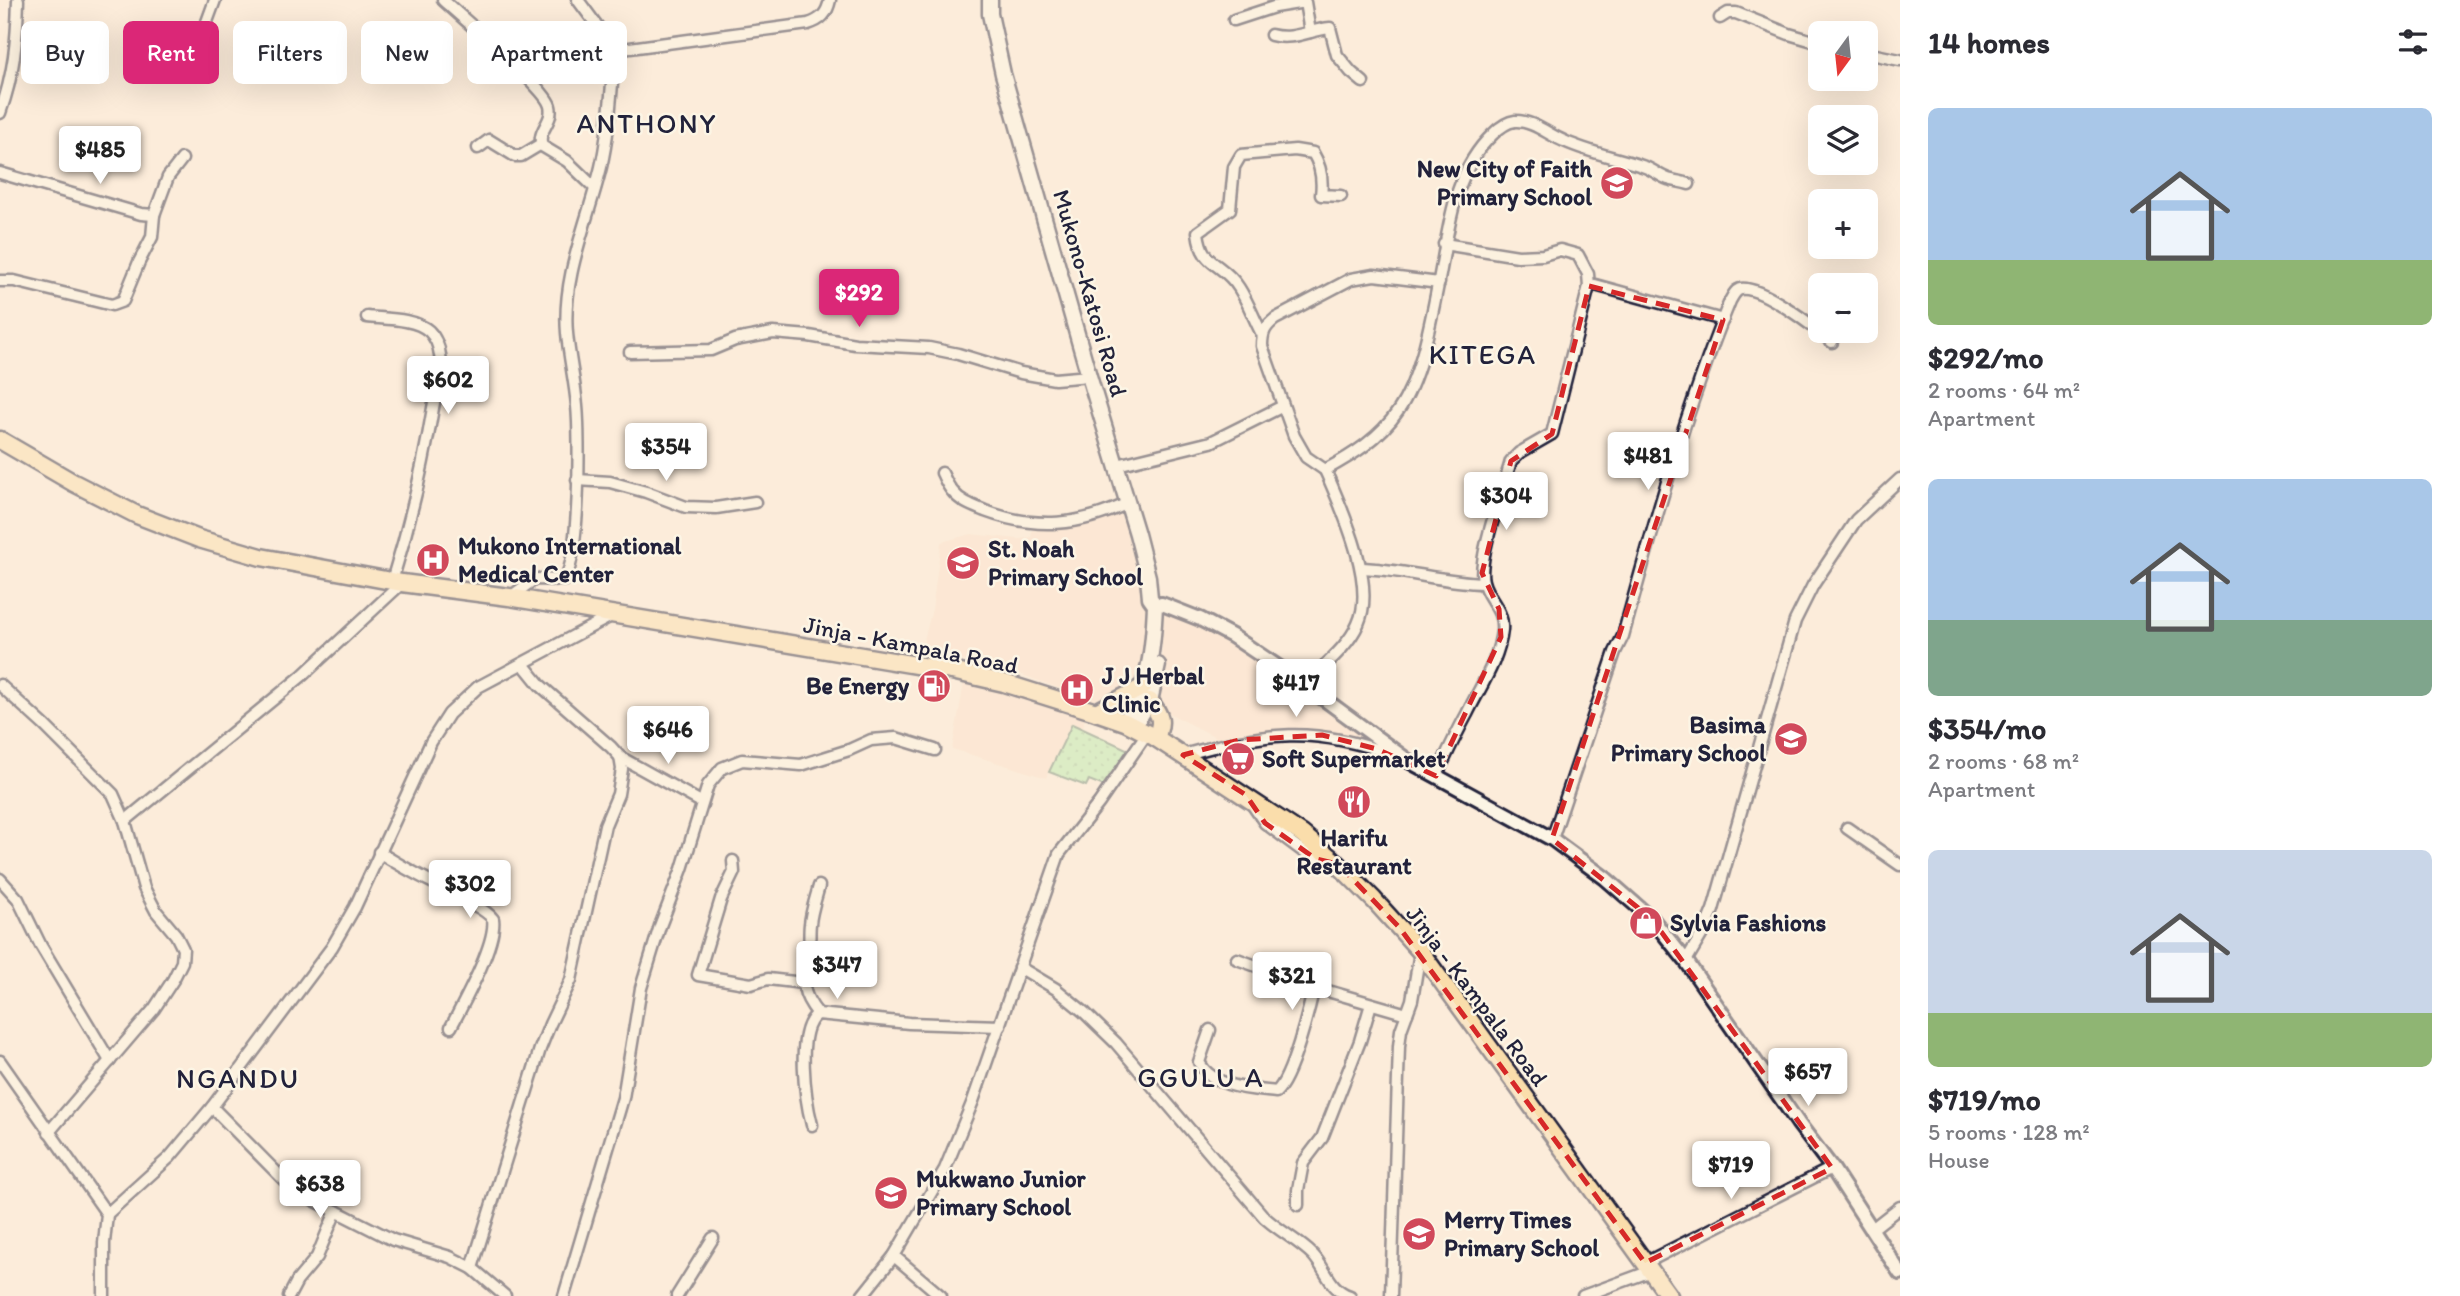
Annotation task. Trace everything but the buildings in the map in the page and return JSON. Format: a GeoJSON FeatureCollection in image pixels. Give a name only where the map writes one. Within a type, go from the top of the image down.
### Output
{"type":"FeatureCollection","features":[{"type":"Feature","properties":{"kind":"highway","name":"Jinja - Kampala Road"},"geometry":{"type":"LineString","coordinates":[[0,440],[74,483],[137,515],[199,539],[261,557],[397,582],[509,597],[952,671],[1004,683],[1096,712],[1140,730],[1246,795],[1302,834],[1338,864],[1374,900],[1420,951],[1669,1296]]}},
{"type":"Feature","properties":{"kind":"highway"},"geometry":{"type":"LineString","coordinates":[[1096,712],[1146,694],[1161,723],[1140,730]]}},
{"type":"Feature","properties":{"kind":"main road","name":"Mukono-Katosi Road"},"geometry":{"type":"LineString","coordinates":[[990,0],[990,14],[1003,74],[1089,376],[1164,625],[1162,645],[1146,694],[1139,698],[1140,730]]}},
{"type":"Feature","properties":{"kind":"street"},"geometry":{"type":"LineString","coordinates":[[0,113],[12,80],[18,38],[18,0]]}},
{"type":"Feature","properties":{"kind":"street"},"geometry":{"type":"LineString","coordinates":[[207,21],[215,0]]}},
{"type":"Feature","properties":{"kind":"street"},"geometry":{"type":"LineString","coordinates":[[443,0],[529,79],[549,102],[550,117],[541,134],[541,144],[567,161],[595,188]]}},
{"type":"Feature","properties":{"kind":"street"},"geometry":{"type":"LineString","coordinates":[[578,0],[594,21]]}},
{"type":"Feature","properties":{"kind":"street"},"geometry":{"type":"LineString","coordinates":[[627,48],[807,24],[818,21],[826,14],[830,0]]}},
{"type":"Feature","properties":{"kind":"street"},"geometry":{"type":"LineString","coordinates":[[1234,20],[1274,7],[1305,2],[1310,32]]}},
{"type":"Feature","properties":{"kind":"street"},"geometry":{"type":"LineString","coordinates":[[1720,18],[1728,13],[1736,13],[1808,40]]}},
{"type":"Feature","properties":{"kind":"street"},"geometry":{"type":"LineString","coordinates":[[1271,35],[1282,38],[1298,37],[1330,28],[1337,55],[1363,82]]}},
{"type":"Feature","properties":{"kind":"street"},"geometry":{"type":"LineString","coordinates":[[1878,55],[1900,60]]}},
{"type":"Feature","properties":{"kind":"street"},"geometry":{"type":"LineString","coordinates":[[509,597],[535,579],[564,580],[569,574],[573,553],[577,480],[577,406],[566,329],[568,296],[577,248],[602,163],[611,84]]}},
{"type":"Feature","properties":{"kind":"street"},"geometry":{"type":"LineString","coordinates":[[1325,470],[1363,447],[1379,434],[1399,411],[1413,381],[1439,283],[1444,244],[1458,189],[1471,159],[1488,139],[1508,123],[1517,121],[1533,125],[1563,141],[1646,167],[1668,179],[1689,184]]}},
{"type":"Feature","properties":{"kind":"street"},"geometry":{"type":"LineString","coordinates":[[478,148],[489,140],[514,156],[521,156],[541,144]]}},
{"type":"Feature","properties":{"kind":"street"},"geometry":{"type":"LineString","coordinates":[[1305,685],[1357,627],[1362,615],[1361,568],[1344,514],[1325,470],[1306,457],[1294,436],[1262,346],[1262,334],[1240,289],[1227,272],[1207,260],[1199,247],[1198,232],[1230,209],[1234,167],[1241,155],[1295,150],[1313,153],[1319,163],[1321,195],[1340,196]]}},
{"type":"Feature","properties":{"kind":"street"},"geometry":{"type":"LineString","coordinates":[[0,281],[14,281],[112,305],[120,303],[152,237],[154,215],[168,177],[181,159]]}},
{"type":"Feature","properties":{"kind":"street"},"geometry":{"type":"LineString","coordinates":[[0,173],[141,214],[154,215]]}},
{"type":"Feature","properties":{"kind":"street"},"geometry":{"type":"LineString","coordinates":[[1436,776],[1494,661],[1501,637],[1499,610],[1483,583],[1482,565],[1511,461],[1519,453],[1552,434],[1589,286],[1584,263],[1578,255],[1560,250],[1543,255],[1518,256],[1444,244]]}},
{"type":"Feature","properties":{"kind":"street"},"geometry":{"type":"LineString","coordinates":[[1262,334],[1275,319],[1351,279],[1374,275],[1439,283]]}},
{"type":"Feature","properties":{"kind":"street"},"geometry":{"type":"LineString","coordinates":[[1589,286],[1595,285],[1631,294],[1723,320]]}},
{"type":"Feature","properties":{"kind":"street"},"geometry":{"type":"LineString","coordinates":[[1552,839],[1615,652],[1623,636],[1656,514],[1701,375],[1736,291],[1743,289],[1755,292],[1808,324]]}},
{"type":"Feature","properties":{"kind":"street"},"geometry":{"type":"LineString","coordinates":[[125,821],[340,643],[397,582],[436,392],[440,355],[436,340],[428,330],[415,324],[367,317]]}},
{"type":"Feature","properties":{"kind":"street"},"geometry":{"type":"LineString","coordinates":[[630,352],[711,350],[735,340],[773,333],[855,344],[929,348],[1021,373],[1055,379],[1089,376]]}},
{"type":"Feature","properties":{"kind":"street"},"geometry":{"type":"LineString","coordinates":[[1117,465],[1211,442],[1283,406]]}},
{"type":"Feature","properties":{"kind":"street"},"geometry":{"type":"LineString","coordinates":[[942,473],[952,491],[965,503],[1020,521],[1044,524],[1081,520],[1110,512],[1128,503]]}},
{"type":"Feature","properties":{"kind":"street"},"geometry":{"type":"LineString","coordinates":[[1686,961],[1713,910],[1791,630],[1813,585],[1856,520],[1900,479]]}},
{"type":"Feature","properties":{"kind":"street"},"geometry":{"type":"LineString","coordinates":[[577,480],[610,482],[686,506],[716,508],[755,502]]}},
{"type":"Feature","properties":{"kind":"street"},"geometry":{"type":"LineString","coordinates":[[1361,568],[1483,583]]}},
{"type":"Feature","properties":{"kind":"street"},"geometry":{"type":"LineString","coordinates":[[1156,602],[1200,619],[1232,636],[1305,685],[1407,760],[1552,839],[1605,878],[1652,919],[1686,961],[1832,1168],[1900,1273]]}},
{"type":"Feature","properties":{"kind":"street"},"geometry":{"type":"LineString","coordinates":[[107,1214],[170,1157],[212,1107],[332,947],[355,907],[431,742],[449,714],[478,687],[613,615]]}},
{"type":"Feature","properties":{"kind":"street"},"geometry":{"type":"LineString","coordinates":[[523,664],[540,685],[620,757],[701,802]]}},
{"type":"Feature","properties":{"kind":"street"},"geometry":{"type":"LineString","coordinates":[[0,685],[113,794],[125,821],[144,888],[183,950],[182,962],[154,1009],[50,1132]]}},
{"type":"Feature","properties":{"kind":"street"},"geometry":{"type":"LineString","coordinates":[[862,1296],[894,1256],[945,1169],[973,1101],[1059,854],[1099,803],[1140,730]]}},
{"type":"Feature","properties":{"kind":"street"},"geometry":{"type":"LineString","coordinates":[[1183,755],[1239,740],[1304,735],[1345,739],[1407,760]]}},
{"type":"Feature","properties":{"kind":"street"},"geometry":{"type":"LineString","coordinates":[[564,1296],[623,1098],[642,988],[708,785],[722,768],[742,760],[802,765],[871,740],[896,738],[934,750]]}},
{"type":"Feature","properties":{"kind":"street"},"geometry":{"type":"LineString","coordinates":[[472,1268],[540,1049],[571,980],[606,825],[618,794],[622,769],[620,757]]}},
{"type":"Feature","properties":{"kind":"street"},"geometry":{"type":"LineString","coordinates":[[1847,828],[1900,866]]}},
{"type":"Feature","properties":{"kind":"street"},"geometry":{"type":"LineString","coordinates":[[379,852],[398,866],[457,895],[493,919],[492,936],[451,1027]]}},
{"type":"Feature","properties":{"kind":"street"},"geometry":{"type":"LineString","coordinates":[[733,861],[734,872],[721,899],[698,975],[751,984],[768,979],[803,983]]}},
{"type":"Feature","properties":{"kind":"street"},"geometry":{"type":"LineString","coordinates":[[0,879],[18,899],[41,946],[110,1061]]}},
{"type":"Feature","properties":{"kind":"street"},"geometry":{"type":"LineString","coordinates":[[818,1014],[809,1003],[803,974],[810,941],[810,923],[819,886]]}},
{"type":"Feature","properties":{"kind":"street"},"geometry":{"type":"LineString","coordinates":[[1391,1296],[1399,1046],[1412,1000],[1420,951]]}},
{"type":"Feature","properties":{"kind":"street"},"geometry":{"type":"LineString","coordinates":[[1237,959],[1314,987],[1407,1014]]}},
{"type":"Feature","properties":{"kind":"street"},"geometry":{"type":"LineString","coordinates":[[1019,967],[1056,989],[1100,1027],[1264,1217],[1279,1231],[1311,1252],[1336,1289],[1350,1296]]}},
{"type":"Feature","properties":{"kind":"street"},"geometry":{"type":"LineString","coordinates":[[1210,1030],[1199,1062],[1202,1069],[1234,1086],[1276,1092],[1282,1088],[1292,1063],[1314,987]]}},
{"type":"Feature","properties":{"kind":"street"},"geometry":{"type":"LineString","coordinates":[[1298,1205],[1303,1163],[1322,1138],[1360,1041],[1371,1004]]}},
{"type":"Feature","properties":{"kind":"street"},"geometry":{"type":"LineString","coordinates":[[812,1125],[804,1096],[803,1064],[807,1029],[811,1019],[818,1014],[909,1023],[1000,1026]]}},
{"type":"Feature","properties":{"kind":"street"},"geometry":{"type":"LineString","coordinates":[[0,1061],[107,1214],[104,1296]]}},
{"type":"Feature","properties":{"kind":"street"},"geometry":{"type":"LineString","coordinates":[[212,1107],[284,1180],[306,1195],[393,1240],[450,1257],[472,1268],[505,1296]]}},
{"type":"Feature","properties":{"kind":"street"},"geometry":{"type":"LineString","coordinates":[[1583,1296],[1648,1267],[1832,1168]]}},
{"type":"Feature","properties":{"kind":"street"},"geometry":{"type":"LineString","coordinates":[[1872,1229],[1900,1207]]}},
{"type":"Feature","properties":{"kind":"street"},"geometry":{"type":"LineString","coordinates":[[289,1296],[317,1257],[335,1211]]}},
{"type":"Feature","properties":{"kind":"street"},"geometry":{"type":"LineString","coordinates":[[677,1296],[713,1238]]}},
{"type":"Feature","properties":{"kind":"street"},"geometry":{"type":"LineString","coordinates":[[894,1256],[942,1296]]}},
{"type":"Feature","properties":{"kind":"highlighted area"},"geometry":{"type":"Polygon","coordinates":[[[1589,286],[1723,320],[1552,839],[1652,919],[1832,1168],[1645,1263],[1399,927],[1338,864],[1316,859],[1265,823],[1246,795],[1183,755],[1239,740],[1322,735],[1377,749],[1436,776],[1501,637],[1499,609],[1482,573],[1511,461],[1552,434],[1589,286]]]}},
{"type":"Feature","properties":{"kind":"shaded area"},"geometry":{"type":"Polygon","coordinates":[[[1133,513],[1146,568],[1152,648],[1130,709],[1110,707],[1017,673],[921,651],[932,609],[941,542],[971,534],[1020,539],[1031,537],[1033,526],[1056,526],[1133,513]]]}},
{"type":"Feature","properties":{"kind":"shaded area"},"geometry":{"type":"Polygon","coordinates":[[[1163,605],[1236,639],[1393,752],[1325,735],[1227,743],[1155,706],[1161,682],[1163,605]]]}},
{"type":"Feature","properties":{"kind":"shaded area"},"geometry":{"type":"Polygon","coordinates":[[[965,677],[1082,713],[1085,718],[1083,728],[1072,724],[1046,778],[952,749],[965,677]]]}},
{"type":"Feature","properties":{"kind":"green space"},"geometry":{"type":"Polygon","coordinates":[[[1072,724],[1131,751],[1135,759],[1109,788],[1089,780],[1086,786],[1049,772],[1072,724]]]}},
{"type":"Feature","properties":{"kind":"place","name":"New City of Faith Primary School"},"geometry":{"type":"Point","coordinates":[1617,183]}},
{"type":"Feature","properties":{"kind":"place","name":"Mukono International Medical Center"},"geometry":{"type":"Point","coordinates":[433,560]}},
{"type":"Feature","properties":{"kind":"place","name":"St. Noah Primary School"},"geometry":{"type":"Point","coordinates":[963,563]}},
{"type":"Feature","properties":{"kind":"place","name":"Be Energy"},"geometry":{"type":"Point","coordinates":[934,686]}},
{"type":"Feature","properties":{"kind":"place","name":"J J Herbal Clinic"},"geometry":{"type":"Point","coordinates":[1077,690]}},
{"type":"Feature","properties":{"kind":"place","name":"Basima Primary School"},"geometry":{"type":"Point","coordinates":[1791,739]}},
{"type":"Feature","properties":{"kind":"place","name":"Soft Supermarket"},"geometry":{"type":"Point","coordinates":[1238,759]}},
{"type":"Feature","properties":{"kind":"place","name":"Harifu Restaurant"},"geometry":{"type":"Point","coordinates":[1354,802]}},
{"type":"Feature","properties":{"kind":"place","name":"Sylvia Fashions"},"geometry":{"type":"Point","coordinates":[1646,923]}},
{"type":"Feature","properties":{"kind":"place","name":"Mukwano Junior Primary School"},"geometry":{"type":"Point","coordinates":[891,1193]}},
{"type":"Feature","properties":{"kind":"place","name":"Merry Times Primary School"},"geometry":{"type":"Point","coordinates":[1419,1234]}},
{"type":"Feature","properties":{"kind":"district","name":"ANTHONY"},"geometry":{"type":"Point","coordinates":[647,123]}},
{"type":"Feature","properties":{"kind":"district","name":"KITEGA"},"geometry":{"type":"Point","coordinates":[1483,354]}},
{"type":"Feature","properties":{"kind":"district","name":"GGULU A"},"geometry":{"type":"Point","coordinates":[1201,1077]}},
{"type":"Feature","properties":{"kind":"district","name":"NGANDU"},"geometry":{"type":"Point","coordinates":[238,1078]}}]}
